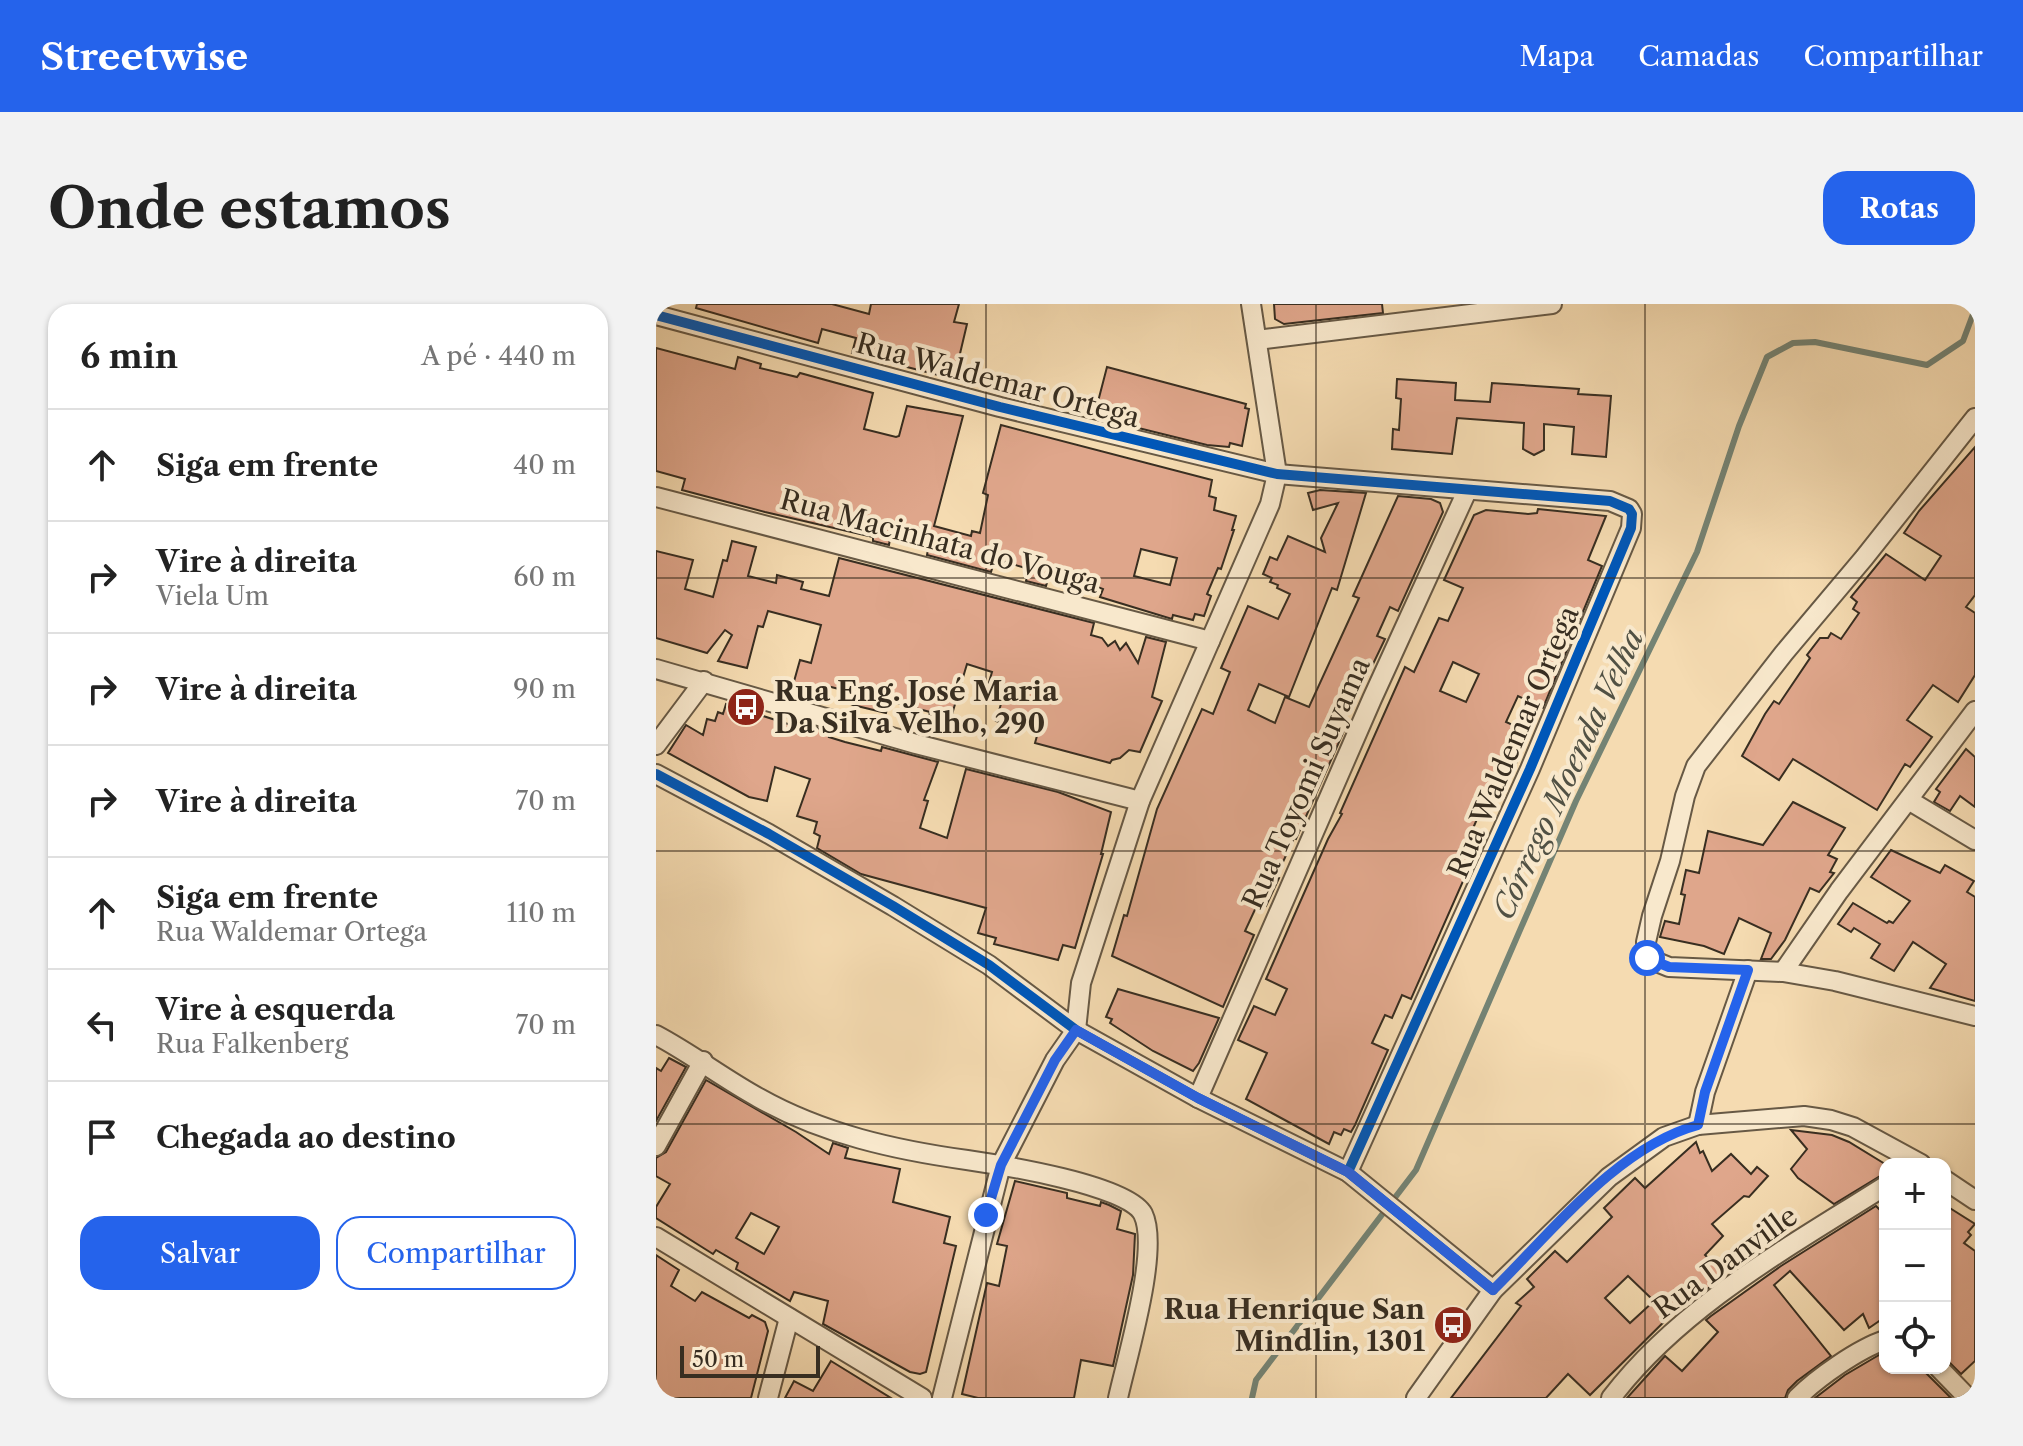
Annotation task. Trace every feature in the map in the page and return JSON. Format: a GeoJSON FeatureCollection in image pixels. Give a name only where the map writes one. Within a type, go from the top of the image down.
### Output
{"type":"FeatureCollection","features":[{"type":"Feature","properties":{"kind":"street"},"geometry":{"type":"LineString","coordinates":[[942,1398],[1001,1165],[1055,1060],[1076,1030],[1081,983],[1140,801],[1270,504],[1277,474],[1251,304]]}},
{"type":"Feature","properties":{"kind":"street"},"geometry":{"type":"LineString","coordinates":[[1257,340],[1552,304]]}},
{"type":"Feature","properties":{"kind":"street","name":"Rua Waldemar Ortega"},"geometry":{"type":"LineString","coordinates":[[656,315],[1014,411],[1277,474],[1610,501],[1629,509],[1632,514],[1631,528],[1530,769],[1348,1172]]}},
{"type":"Feature","properties":{"kind":"street"},"geometry":{"type":"LineString","coordinates":[[1975,418],[1703,755],[1691,778],[1645,951],[1647,958],[1669,967],[1783,972],[1835,981],[1975,1016]]}},
{"type":"Feature","properties":{"kind":"street","name":"Rua Toyomi Suyama"},"geometry":{"type":"LineString","coordinates":[[1198,1098],[1372,699],[1467,491]]}},
{"type":"Feature","properties":{"kind":"street","name":"Rua Macinhata do Vouga"},"geometry":{"type":"LineString","coordinates":[[656,497],[1210,641]]}},
{"type":"Feature","properties":{"kind":"street"},"geometry":{"type":"LineString","coordinates":[[656,669],[916,744],[1140,801]]}},
{"type":"Feature","properties":{"kind":"street"},"geometry":{"type":"LineString","coordinates":[[656,745],[704,681]]}},
{"type":"Feature","properties":{"kind":"street"},"geometry":{"type":"LineString","coordinates":[[1783,972],[1839,891],[1975,711]]}},
{"type":"Feature","properties":{"kind":"street"},"geometry":{"type":"LineString","coordinates":[[656,774],[769,834],[893,906],[989,965],[1076,1030],[1198,1098],[1348,1172],[1493,1290]]}},
{"type":"Feature","properties":{"kind":"street"},"geometry":{"type":"LineString","coordinates":[[1910,801],[1975,840]]}},
{"type":"Feature","properties":{"kind":"street"},"geometry":{"type":"LineString","coordinates":[[1698,1125],[1705,1092],[1748,970]]}},
{"type":"Feature","properties":{"kind":"street"},"geometry":{"type":"LineString","coordinates":[[656,1035],[703,1061],[757,1098],[845,1135],[913,1152],[1001,1165],[1109,1191],[1137,1205],[1144,1216],[1148,1234],[1146,1271],[1118,1398]]}},
{"type":"Feature","properties":{"kind":"street"},"geometry":{"type":"LineString","coordinates":[[656,1146],[703,1061]]}},
{"type":"Feature","properties":{"kind":"street"},"geometry":{"type":"LineString","coordinates":[[1416,1398],[1493,1290],[1609,1177],[1664,1137],[1698,1125],[1804,1116],[1831,1120],[1873,1136],[1911,1158]]}},
{"type":"Feature","properties":{"kind":"street"},"geometry":{"type":"LineString","coordinates":[[1951,1184],[1975,1200]]}},
{"type":"Feature","properties":{"kind":"street","name":"Rua Danville"},"geometry":{"type":"LineString","coordinates":[[1611,1398],[1623,1382],[1703,1307],[1879,1190]]}},
{"type":"Feature","properties":{"kind":"street"},"geometry":{"type":"LineString","coordinates":[[656,1237],[922,1398]]}},
{"type":"Feature","properties":{"kind":"street"},"geometry":{"type":"LineString","coordinates":[[768,1398],[789,1318]]}},
{"type":"Feature","properties":{"kind":"street"},"geometry":{"type":"LineString","coordinates":[[1797,1398],[1818,1380],[1879,1343]]}},
{"type":"Feature","properties":{"kind":"street"},"geometry":{"type":"LineString","coordinates":[[1945,1374],[1968,1398]]}},
{"type":"Feature","properties":{"kind":"building"},"geometry":{"type":"Polygon","coordinates":[[[697,304],[832,304],[869,314],[871,304],[959,304],[954,322],[967,324],[954,379],[852,353],[856,338],[822,329],[818,343],[696,308],[697,304]]]}},
{"type":"Feature","properties":{"kind":"building"},"geometry":{"type":"Polygon","coordinates":[[[1274,304],[1382,304],[1383,313],[1284,324],[1275,319],[1274,304]]]}},
{"type":"Feature","properties":{"kind":"building"},"geometry":{"type":"Polygon","coordinates":[[[656,348],[735,369],[738,357],[761,364],[760,368],[797,377],[800,373],[873,393],[864,429],[896,437],[899,436],[907,406],[963,416],[934,526],[971,536],[972,531],[980,533],[988,495],[983,493],[1001,425],[1212,480],[1209,496],[1216,498],[1214,510],[1236,516],[1221,569],[1218,568],[1207,594],[1211,596],[1204,616],[1195,614],[1193,620],[1173,615],[1172,619],[1100,597],[1103,589],[1085,582],[1088,575],[1052,565],[1046,586],[1026,581],[1029,569],[995,559],[991,572],[927,555],[928,550],[890,539],[889,545],[873,541],[873,537],[682,490],[685,479],[656,471],[656,348]],[[1141,549],[1134,576],[1170,585],[1177,558],[1141,549]]]}},
{"type":"Feature","properties":{"kind":"building"},"geometry":{"type":"Polygon","coordinates":[[[1107,367],[1246,404],[1245,408],[1249,409],[1242,446],[1230,443],[1229,447],[1207,445],[1094,417],[1107,367]]]}},
{"type":"Feature","properties":{"kind":"building"},"geometry":{"type":"Polygon","coordinates":[[[1397,379],[1456,383],[1455,400],[1490,402],[1492,383],[1579,389],[1578,394],[1611,396],[1606,457],[1572,454],[1574,427],[1544,424],[1544,450],[1534,455],[1523,449],[1524,423],[1457,418],[1452,454],[1392,449],[1393,429],[1399,430],[1401,399],[1396,398],[1397,379]]]}},
{"type":"Feature","properties":{"kind":"building"},"geometry":{"type":"Polygon","coordinates":[[[1975,447],[1975,595],[1966,607],[1975,613],[1975,675],[1958,702],[1933,685],[1907,720],[1932,737],[1910,767],[1905,764],[1877,810],[1793,759],[1779,780],[1742,756],[1765,714],[1774,701],[1779,704],[1820,638],[1828,638],[1831,633],[1841,639],[1859,613],[1853,609],[1857,602],[1851,597],[1886,554],[1925,580],[1941,556],[1904,533],[1919,511],[1975,447]]]}},
{"type":"Feature","properties":{"kind":"building"},"geometry":{"type":"Polygon","coordinates":[[[1320,490],[1366,493],[1337,590],[1332,588],[1289,697],[1259,684],[1248,710],[1275,723],[1285,697],[1309,707],[1359,598],[1353,596],[1398,496],[1431,499],[1440,503],[1443,512],[1398,611],[1390,607],[1377,636],[1385,639],[1362,687],[1350,682],[1335,718],[1347,724],[1276,877],[1279,878],[1266,906],[1258,903],[1245,931],[1254,935],[1223,1007],[1112,956],[1124,915],[1127,916],[1157,809],[1202,709],[1213,714],[1230,672],[1221,668],[1248,606],[1278,619],[1290,594],[1277,588],[1278,585],[1270,582],[1272,578],[1263,574],[1270,557],[1277,560],[1288,536],[1325,552],[1321,538],[1338,503],[1313,510],[1308,493],[1320,490]]]}},
{"type":"Feature","properties":{"kind":"building"},"geometry":{"type":"Polygon","coordinates":[[[1538,509],[1606,516],[1588,560],[1602,566],[1543,708],[1518,696],[1506,722],[1524,730],[1516,747],[1522,749],[1510,778],[1502,774],[1484,813],[1480,812],[1468,840],[1479,845],[1411,999],[1402,995],[1392,1018],[1385,1015],[1372,1043],[1388,1050],[1355,1125],[1351,1132],[1344,1129],[1341,1135],[1334,1132],[1329,1144],[1246,1099],[1267,1053],[1238,1040],[1254,1006],[1275,1015],[1287,989],[1266,979],[1405,667],[1414,672],[1439,618],[1448,621],[1463,588],[1444,580],[1474,515],[1486,510],[1537,513],[1538,509]],[[1453,662],[1440,691],[1466,702],[1479,674],[1453,662]]]}},
{"type":"Feature","properties":{"kind":"building"},"geometry":{"type":"Polygon","coordinates":[[[732,541],[756,547],[748,576],[776,583],[777,575],[803,582],[801,589],[829,596],[839,558],[1094,623],[1091,635],[1102,638],[1108,646],[1115,641],[1120,650],[1126,643],[1138,663],[1146,637],[1166,642],[1152,697],[1162,701],[1140,752],[1129,750],[1110,763],[1035,743],[1040,725],[1012,717],[1010,725],[996,721],[1003,697],[986,693],[992,672],[967,664],[950,721],[889,701],[886,713],[853,705],[848,703],[851,692],[823,685],[821,692],[793,685],[800,660],[811,663],[821,625],[768,611],[763,627],[758,626],[747,668],[718,661],[732,635],[725,630],[707,653],[656,638],[656,551],[693,560],[685,589],[713,597],[723,560],[727,561],[732,541]]]}},
{"type":"Feature","properties":{"kind":"building"},"geometry":{"type":"Polygon","coordinates":[[[726,704],[791,725],[792,721],[831,732],[829,737],[845,742],[881,751],[882,747],[938,762],[924,800],[928,801],[920,828],[947,838],[966,769],[1058,792],[1111,812],[1103,854],[1075,948],[1063,945],[1058,960],[994,944],[996,938],[978,933],[986,908],[861,874],[817,848],[820,836],[814,833],[817,822],[797,816],[810,779],[775,767],[767,801],[749,797],[668,753],[686,725],[703,735],[707,719],[715,721],[718,712],[723,714],[726,704]]]}},
{"type":"Feature","properties":{"kind":"building"},"geometry":{"type":"Polygon","coordinates":[[[1966,749],[1975,757],[1975,807],[1960,796],[1950,811],[1934,802],[1940,792],[1936,789],[1966,749]]]}},
{"type":"Feature","properties":{"kind":"building"},"geometry":{"type":"Polygon","coordinates":[[[1793,802],[1845,828],[1828,855],[1837,859],[1830,872],[1834,873],[1819,892],[1810,888],[1785,940],[1771,959],[1761,959],[1771,933],[1739,918],[1724,954],[1704,946],[1660,937],[1665,921],[1679,924],[1686,870],[1699,873],[1708,831],[1763,845],[1793,802]]]}},
{"type":"Feature","properties":{"kind":"building"},"geometry":{"type":"Polygon","coordinates":[[[1891,850],[1940,873],[1945,865],[1974,881],[1967,892],[1975,897],[1975,1001],[1930,988],[1946,964],[1913,942],[1894,971],[1871,958],[1880,944],[1854,928],[1851,932],[1838,924],[1853,903],[1887,923],[1893,923],[1910,901],[1871,877],[1891,850]]]}},
{"type":"Feature","properties":{"kind":"building"},"geometry":{"type":"Polygon","coordinates":[[[1118,989],[1219,1018],[1193,1071],[1153,1051],[1110,1023],[1112,1019],[1106,1017],[1118,989]]]}},
{"type":"Feature","properties":{"kind":"building"},"geometry":{"type":"Polygon","coordinates":[[[669,1058],[686,1067],[656,1121],[656,1068],[661,1071],[669,1058]]]}},
{"type":"Feature","properties":{"kind":"building"},"geometry":{"type":"Polygon","coordinates":[[[706,1080],[829,1154],[833,1143],[848,1148],[845,1158],[900,1169],[893,1202],[950,1217],[944,1243],[956,1246],[926,1372],[910,1372],[823,1324],[828,1301],[794,1292],[790,1301],[736,1269],[738,1263],[716,1250],[713,1254],[656,1218],[656,1207],[670,1184],[656,1176],[656,1158],[666,1152],[706,1080]],[[751,1213],[736,1238],[764,1254],[779,1227],[751,1213]]]}},
{"type":"Feature","properties":{"kind":"building"},"geometry":{"type":"Polygon","coordinates":[[[1791,1130],[1832,1135],[1849,1142],[1879,1160],[1879,1177],[1834,1204],[1798,1178],[1791,1169],[1807,1149],[1791,1130]]]}},
{"type":"Feature","properties":{"kind":"building"},"geometry":{"type":"Polygon","coordinates":[[[1696,1142],[1712,1171],[1731,1154],[1751,1174],[1757,1167],[1768,1176],[1749,1197],[1744,1196],[1712,1224],[1723,1236],[1705,1255],[1725,1275],[1689,1303],[1686,1300],[1590,1395],[1568,1374],[1546,1398],[1451,1398],[1521,1306],[1516,1303],[1534,1287],[1527,1279],[1555,1251],[1567,1262],[1612,1217],[1604,1208],[1635,1178],[1645,1188],[1696,1142]],[[1628,1276],[1605,1298],[1630,1323],[1654,1301],[1628,1276]]]}},
{"type":"Feature","properties":{"kind":"building"},"geometry":{"type":"Polygon","coordinates":[[[1015,1181],[1067,1193],[1067,1198],[1100,1206],[1101,1202],[1109,1205],[1121,1211],[1117,1229],[1135,1234],[1133,1275],[1113,1366],[1081,1360],[1074,1398],[978,1398],[962,1394],[987,1283],[999,1286],[1007,1246],[997,1244],[1015,1181]]]}},
{"type":"Feature","properties":{"kind":"building"},"geometry":{"type":"Polygon","coordinates":[[[1876,1206],[1879,1209],[1879,1321],[1869,1328],[1863,1314],[1844,1330],[1790,1271],[1774,1285],[1831,1356],[1797,1381],[1785,1398],[1627,1398],[1665,1356],[1682,1371],[1718,1332],[1706,1320],[1781,1266],[1876,1206]]]}},
{"type":"Feature","properties":{"kind":"building"},"geometry":{"type":"Polygon","coordinates":[[[1951,1209],[1975,1224],[1964,1243],[1975,1251],[1975,1361],[1961,1374],[1951,1364],[1951,1209]]]}},
{"type":"Feature","properties":{"kind":"building"},"geometry":{"type":"Polygon","coordinates":[[[656,1255],[679,1270],[671,1286],[695,1301],[702,1292],[749,1318],[752,1315],[765,1322],[768,1331],[751,1398],[656,1398],[656,1255]]]}},
{"type":"Feature","properties":{"kind":"building"},"geometry":{"type":"Polygon","coordinates":[[[1879,1355],[1879,1374],[1927,1374],[1951,1398],[1815,1398],[1879,1355]]]}},
{"type":"Feature","properties":{"kind":"building"},"geometry":{"type":"Polygon","coordinates":[[[831,1361],[891,1398],[785,1398],[794,1381],[813,1391],[831,1361]]]}},
{"type":"Feature","properties":{"kind":"waterway","name":"Córrego Moenda Velha"},"geometry":{"type":"LineString","coordinates":[[1252,1398],[1256,1380],[1416,1170],[1576,801],[1697,552],[1739,426],[1767,357],[1793,343],[1815,342],[1927,365],[1963,341],[1975,309]]}},
{"type":"Feature","properties":{"kind":"cycle path"},"geometry":{"type":"LineString","coordinates":[[656,315],[1000,407],[1277,474],[1610,501],[1629,509],[1632,514],[1631,528],[1530,769],[1348,1172]]}},
{"type":"Feature","properties":{"kind":"cycle path"},"geometry":{"type":"LineString","coordinates":[[656,774],[769,834],[893,906],[989,965],[1076,1030],[1198,1098],[1348,1172],[1493,1290]]}},
{"type":"Feature","properties":{"kind":"place","name":"Rua Eng. José Maria Da Silva Velho, 290"},"geometry":{"type":"Point","coordinates":[746,707]}},
{"type":"Feature","properties":{"kind":"place","name":"Rua Henrique San Mindlin, 1301"},"geometry":{"type":"Point","coordinates":[1453,1325]}},
{"type":"Feature","properties":{"kind":"route"},"geometry":{"type":"LineString","coordinates":[[986,1215],[1001,1165],[1021,1123],[1055,1060],[1076,1030],[1198,1098],[1348,1172],[1493,1290],[1609,1177],[1664,1137],[1698,1125],[1705,1092],[1748,970],[1669,967],[1647,958]]}}]}
